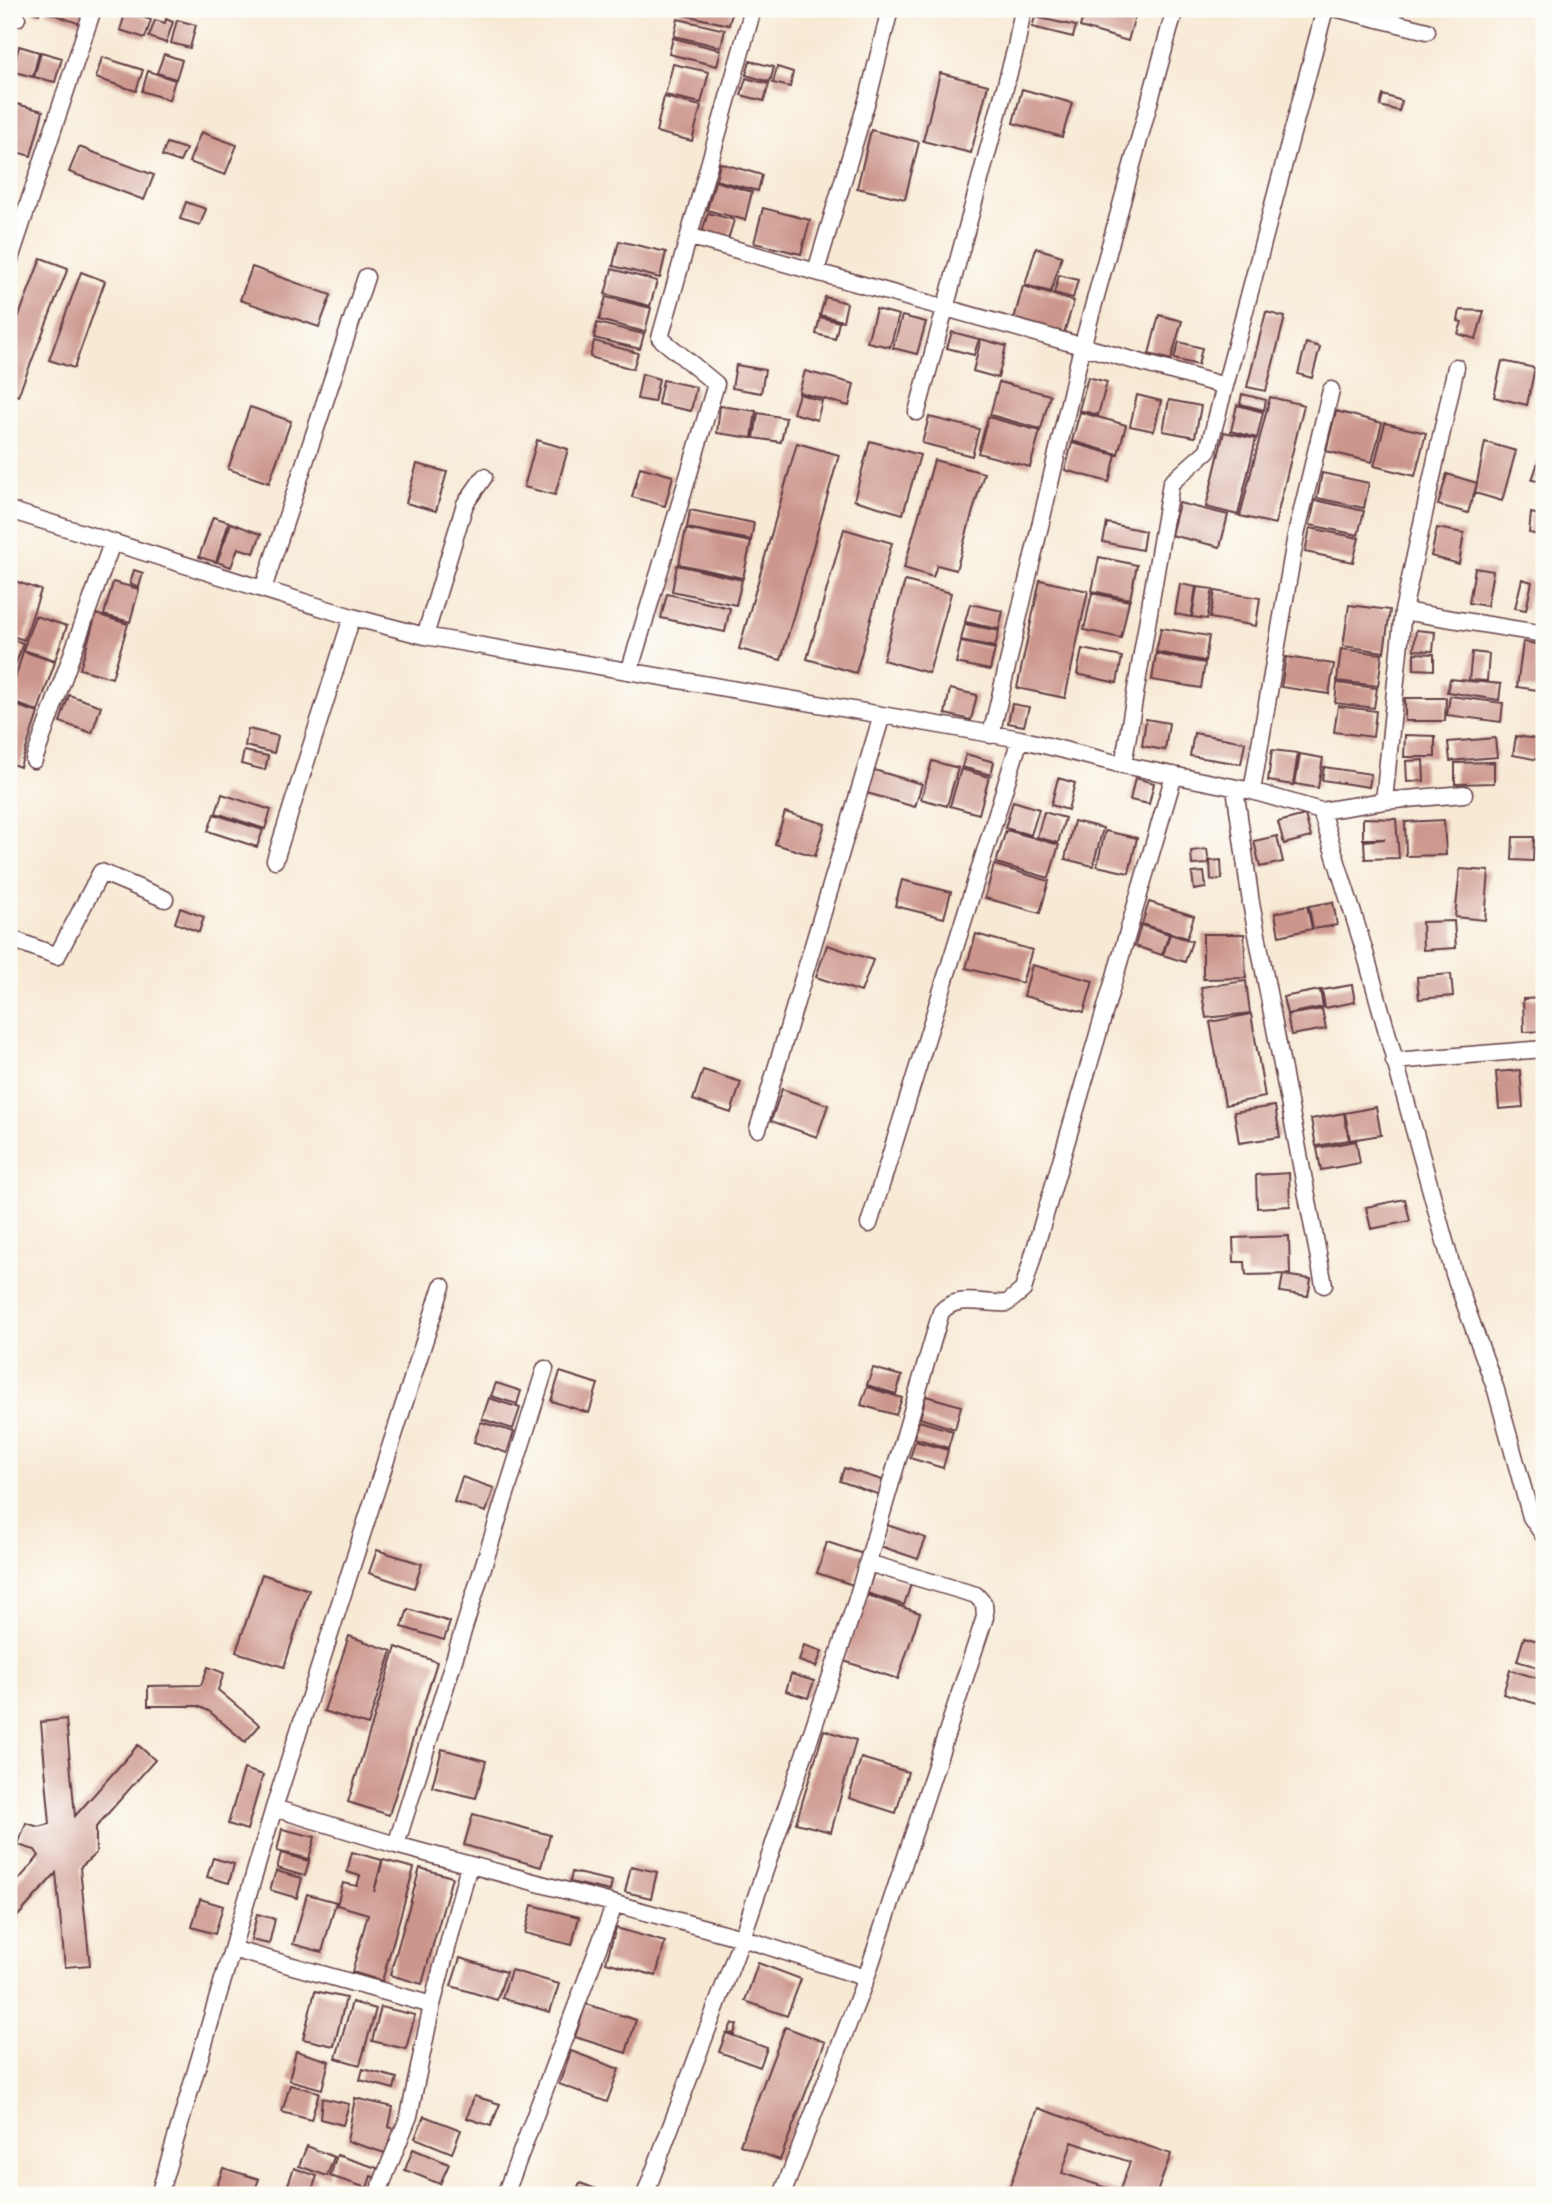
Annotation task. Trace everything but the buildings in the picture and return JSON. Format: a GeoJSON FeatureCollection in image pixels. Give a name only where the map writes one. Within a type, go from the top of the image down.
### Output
{"type":"FeatureCollection","features":[{"type":"Feature","properties":{"kind":"street"},"geometry":{"type":"LineString","coordinates":[[9,262],[93,9]]}},
{"type":"Feature","properties":{"kind":"street"},"geometry":{"type":"LineString","coordinates":[[630,670],[716,384],[660,338],[754,9]]}},
{"type":"Feature","properties":{"kind":"street"},"geometry":{"type":"LineString","coordinates":[[816,271],[869,94],[890,9]]}},
{"type":"Feature","properties":{"kind":"street"},"geometry":{"type":"LineString","coordinates":[[917,412],[1016,47],[1023,9]]}},
{"type":"Feature","properties":{"kind":"street"},"geometry":{"type":"LineString","coordinates":[[991,735],[1083,347],[1175,9]]}},
{"type":"Feature","properties":{"kind":"street"},"geometry":{"type":"LineString","coordinates":[[1123,765],[1171,483],[1208,450],[1325,9]]}},
{"type":"Feature","properties":{"kind":"street"},"geometry":{"type":"LineString","coordinates":[[1338,9],[1427,31]]}},
{"type":"Feature","properties":{"kind":"street"},"geometry":{"type":"LineString","coordinates":[[691,237],[1225,386]]}},
{"type":"Feature","properties":{"kind":"street"},"geometry":{"type":"LineString","coordinates":[[263,589],[366,277]]}},
{"type":"Feature","properties":{"kind":"street"},"geometry":{"type":"LineString","coordinates":[[1384,802],[1403,611],[1456,367]]}},
{"type":"Feature","properties":{"kind":"street"},"geometry":{"type":"LineString","coordinates":[[1252,791],[1296,535],[1331,390]]}},
{"type":"Feature","properties":{"kind":"street"},"geometry":{"type":"LineString","coordinates":[[425,636],[465,504],[484,477]]}},
{"type":"Feature","properties":{"kind":"street"},"geometry":{"type":"LineString","coordinates":[[9,511],[352,617],[425,636],[1020,739],[1123,765],[1252,791],[1321,811],[1464,794]]}},
{"type":"Feature","properties":{"kind":"street"},"geometry":{"type":"LineString","coordinates":[[34,760],[112,543]]}},
{"type":"Feature","properties":{"kind":"street"},"geometry":{"type":"LineString","coordinates":[[1403,611],[1544,634]]}},
{"type":"Feature","properties":{"kind":"street"},"geometry":{"type":"LineString","coordinates":[[275,860],[352,617]]}},
{"type":"Feature","properties":{"kind":"street"},"geometry":{"type":"LineString","coordinates":[[758,1129],[882,715]]}},
{"type":"Feature","properties":{"kind":"street"},"geometry":{"type":"LineString","coordinates":[[869,1224],[1020,739]]}},
{"type":"Feature","properties":{"kind":"street"},"geometry":{"type":"LineString","coordinates":[[646,2195],[742,1938],[868,1563],[940,1312],[947,1304],[958,1300],[1007,1303],[1023,1290],[1174,775]]}},
{"type":"Feature","properties":{"kind":"street"},"geometry":{"type":"LineString","coordinates":[[1235,788],[1251,903],[1324,1285]]}},
{"type":"Feature","properties":{"kind":"street"},"geometry":{"type":"LineString","coordinates":[[1321,811],[1364,949],[1454,1274],[1496,1390],[1531,1517],[1544,1536]]}},
{"type":"Feature","properties":{"kind":"street"},"geometry":{"type":"LineString","coordinates":[[9,938],[57,956],[101,872],[165,899]]}},
{"type":"Feature","properties":{"kind":"street"},"geometry":{"type":"LineString","coordinates":[[1394,1061],[1544,1049]]}},
{"type":"Feature","properties":{"kind":"street"},"geometry":{"type":"LineString","coordinates":[[159,2195],[274,1808],[442,1286]]}},
{"type":"Feature","properties":{"kind":"street"},"geometry":{"type":"LineString","coordinates":[[396,1845],[545,1369]]}},
{"type":"Feature","properties":{"kind":"street"},"geometry":{"type":"LineString","coordinates":[[782,2195],[866,1978],[985,1610],[976,1595],[868,1563]]}},
{"type":"Feature","properties":{"kind":"street"},"geometry":{"type":"LineString","coordinates":[[274,1808],[614,1906],[742,1938],[866,1978]]}},
{"type":"Feature","properties":{"kind":"street"},"geometry":{"type":"LineString","coordinates":[[377,2195],[409,2116],[432,2005],[469,1865]]}},
{"type":"Feature","properties":{"kind":"street"},"geometry":{"type":"LineString","coordinates":[[505,2195],[614,1906]]}},
{"type":"Feature","properties":{"kind":"street"},"geometry":{"type":"LineString","coordinates":[[232,1949],[432,2005]]}}]}
